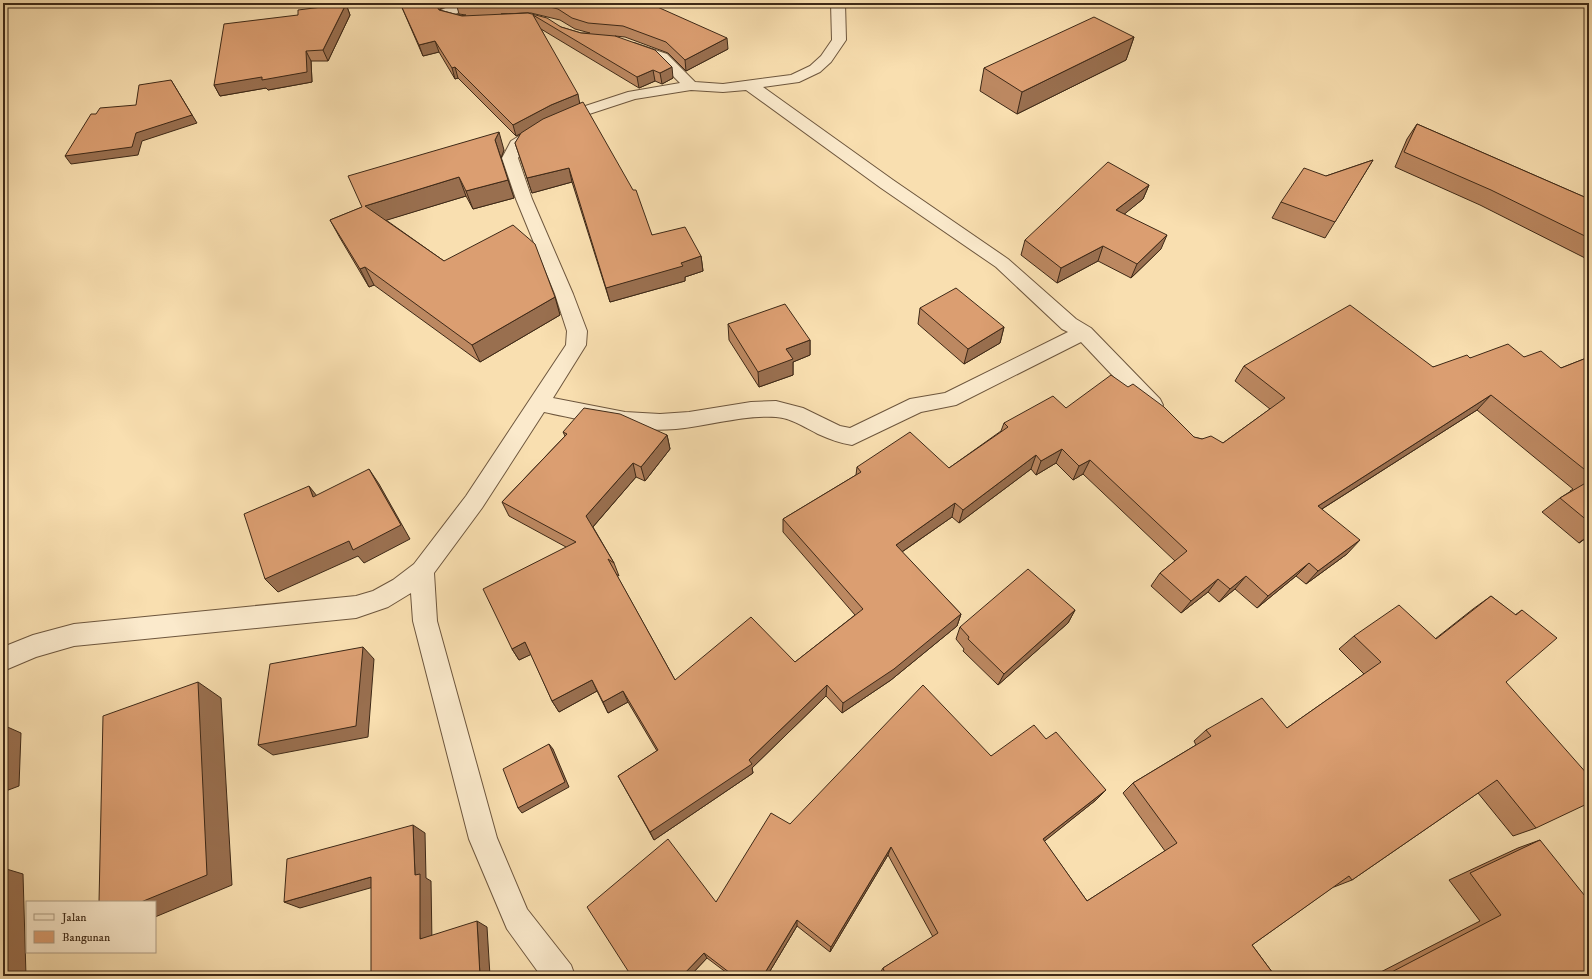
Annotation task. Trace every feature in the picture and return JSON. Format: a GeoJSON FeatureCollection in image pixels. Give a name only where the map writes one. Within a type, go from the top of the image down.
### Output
{"type":"FeatureCollection","features":[{"type":"Feature","properties":{"kind":"street"},"geometry":{"type":"LineString","coordinates":[[468,3],[446,13],[448,16],[466,21],[484,20]]}},
{"type":"Feature","properties":{"kind":"street"},"geometry":{"type":"LineString","coordinates":[[3,659],[33,646],[74,635],[161,628],[356,607],[380,598],[401,587],[422,571],[474,502],[569,358],[576,345],[577,331],[564,294],[524,199],[510,158],[517,144],[540,130],[586,110],[633,95],[691,86],[723,88],[794,80],[815,69],[826,59],[839,40],[838,3]]}},
{"type":"Feature","properties":{"kind":"street"},"geometry":{"type":"LineString","coordinates":[[619,41],[662,57],[691,86]]}},
{"type":"Feature","properties":{"kind":"street"},"geometry":{"type":"LineString","coordinates":[[751,86],[887,184],[1002,263],[1069,324],[1084,333],[1166,417]]}},
{"type":"Feature","properties":{"kind":"street"},"geometry":{"type":"LineString","coordinates":[[539,403],[639,422],[676,422],[755,409],[778,408],[801,415],[820,427],[840,436],[852,437],[918,405],[949,400],[1084,333]]}},
{"type":"Feature","properties":{"kind":"street"},"geometry":{"type":"LineString","coordinates":[[422,571],[425,621],[483,839],[517,919],[560,976]]}},
{"type":"Feature","properties":{"kind":"building"},"geometry":{"type":"Polygon","coordinates":[[[400,3],[435,3],[439,10],[462,16],[528,13],[547,18],[561,27],[581,33],[615,36],[655,50],[672,67],[660,73],[653,70],[637,77],[533,15],[578,94],[551,105],[513,125],[455,67],[452,68],[435,41],[419,45],[400,3]]]}},
{"type":"Feature","properties":{"kind":"building"},"geometry":{"type":"Polygon","coordinates":[[[456,3],[501,3],[463,5],[456,3]]]}},
{"type":"Feature","properties":{"kind":"building"},"geometry":{"type":"Polygon","coordinates":[[[534,3],[644,3],[653,5],[727,38],[685,60],[666,42],[623,26],[588,23],[572,18],[558,9],[534,3]]]}},
{"type":"Feature","properties":{"kind":"building"},"geometry":{"type":"Polygon","coordinates":[[[346,4],[323,50],[306,51],[307,72],[262,80],[262,77],[214,85],[224,24],[298,15],[298,10],[346,4]]]}},
{"type":"Feature","properties":{"kind":"building"},"geometry":{"type":"Polygon","coordinates":[[[1094,17],[1134,37],[1022,92],[984,68],[1094,17]]]}},
{"type":"Feature","properties":{"kind":"building"},"geometry":{"type":"Polygon","coordinates":[[[171,80],[192,115],[136,133],[132,147],[65,156],[91,114],[96,114],[100,108],[136,105],[139,85],[171,80]]]}},
{"type":"Feature","properties":{"kind":"building"},"geometry":{"type":"Polygon","coordinates":[[[583,102],[633,190],[636,190],[652,235],[685,227],[701,256],[681,263],[683,266],[606,288],[569,168],[527,178],[515,143],[521,133],[543,119],[583,102]]]}},
{"type":"Feature","properties":{"kind":"building"},"geometry":{"type":"Polygon","coordinates":[[[1417,124],[1589,199],[1589,238],[1491,190],[1404,152],[1417,124]]]}},
{"type":"Feature","properties":{"kind":"building"},"geometry":{"type":"Polygon","coordinates":[[[499,132],[495,140],[508,180],[466,191],[459,177],[365,206],[444,261],[513,225],[535,244],[555,297],[472,345],[365,267],[360,269],[330,220],[362,207],[348,176],[499,132]]]}},
{"type":"Feature","properties":{"kind":"building"},"geometry":{"type":"Polygon","coordinates":[[[1373,160],[1335,222],[1281,202],[1304,168],[1326,176],[1373,160]]]}},
{"type":"Feature","properties":{"kind":"building"},"geometry":{"type":"Polygon","coordinates":[[[1108,162],[1149,185],[1116,210],[1167,235],[1137,264],[1103,246],[1061,268],[1025,240],[1108,162]]]}},
{"type":"Feature","properties":{"kind":"building"},"geometry":{"type":"Polygon","coordinates":[[[956,288],[1004,327],[968,349],[920,308],[956,288]]]}},
{"type":"Feature","properties":{"kind":"building"},"geometry":{"type":"Polygon","coordinates":[[[785,304],[810,340],[786,349],[793,359],[758,372],[728,324],[785,304]]]}},
{"type":"Feature","properties":{"kind":"building"},"geometry":{"type":"Polygon","coordinates":[[[1350,305],[1433,367],[1467,355],[1470,358],[1508,344],[1524,357],[1541,351],[1561,368],[1589,357],[1589,473],[1491,395],[1318,506],[1360,540],[1318,571],[1309,563],[1268,596],[1246,576],[1230,589],[1218,579],[1191,601],[1160,573],[1187,551],[1090,460],[1079,466],[1062,449],[1041,461],[1036,455],[963,510],[955,503],[896,545],[961,614],[894,669],[843,703],[827,685],[749,760],[752,764],[650,832],[618,776],[658,750],[623,691],[603,702],[592,680],[552,701],[525,642],[512,649],[483,589],[576,542],[502,502],[567,434],[563,432],[584,408],[620,414],[667,435],[641,467],[633,463],[586,516],[614,563],[608,559],[675,680],[751,617],[795,662],[863,609],[783,519],[861,472],[857,467],[910,432],[949,468],[1008,427],[1004,423],[1053,396],[1066,408],[1111,375],[1128,387],[1133,384],[1164,407],[1194,437],[1202,439],[1211,436],[1223,443],[1285,398],[1244,366],[1350,305]]]}},
{"type":"Feature","properties":{"kind":"building"},"geometry":{"type":"Polygon","coordinates":[[[369,469],[401,525],[353,550],[349,541],[265,579],[244,514],[309,486],[313,497],[369,469]]]}},
{"type":"Feature","properties":{"kind":"building"},"geometry":{"type":"Polygon","coordinates":[[[1589,481],[1589,522],[1560,498],[1589,481]]]}},
{"type":"Feature","properties":{"kind":"building"},"geometry":{"type":"Polygon","coordinates":[[[1028,569],[1075,610],[1004,674],[968,639],[969,637],[960,627],[1028,569]]]}},
{"type":"Feature","properties":{"kind":"building"},"geometry":{"type":"Polygon","coordinates":[[[1491,596],[1516,615],[1522,610],[1557,638],[1506,682],[1589,776],[1589,803],[1536,828],[1497,780],[1352,880],[1349,876],[1252,945],[1275,976],[886,976],[883,968],[938,933],[891,847],[831,947],[797,920],[763,976],[734,976],[704,953],[682,976],[628,976],[630,974],[587,907],[668,839],[716,902],[771,813],[790,824],[923,685],[991,756],[1034,725],[1046,739],[1056,732],[1106,790],[1043,839],[1087,901],[1177,843],[1133,783],[1211,736],[1206,730],[1262,698],[1287,728],[1381,662],[1354,636],[1399,605],[1436,639],[1491,596]]]}},
{"type":"Feature","properties":{"kind":"building"},"geometry":{"type":"Polygon","coordinates":[[[363,647],[356,726],[258,745],[270,664],[363,647]]]}},
{"type":"Feature","properties":{"kind":"building"},"geometry":{"type":"Polygon","coordinates":[[[198,682],[207,875],[143,901],[99,901],[103,716],[198,682]]]}},
{"type":"Feature","properties":{"kind":"building"},"geometry":{"type":"Polygon","coordinates":[[[549,744],[565,782],[518,808],[503,769],[549,744]]]}},
{"type":"Feature","properties":{"kind":"building"},"geometry":{"type":"Polygon","coordinates":[[[413,825],[415,875],[420,874],[420,939],[477,921],[480,976],[371,976],[371,877],[284,902],[287,859],[413,825]]]}},
{"type":"Feature","properties":{"kind":"building"},"geometry":{"type":"Polygon","coordinates":[[[1540,840],[1589,901],[1589,976],[1384,976],[1501,915],[1470,873],[1540,840]]]}}]}
